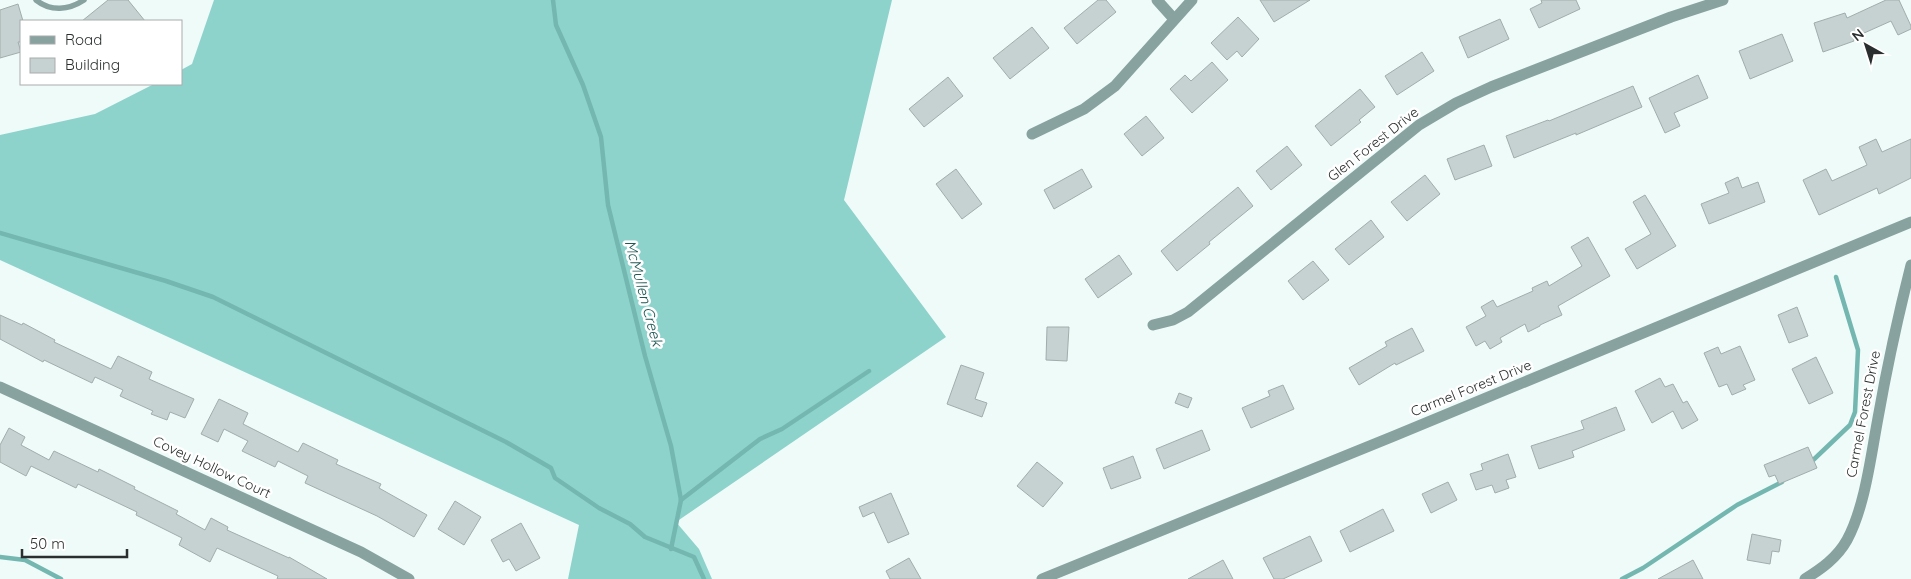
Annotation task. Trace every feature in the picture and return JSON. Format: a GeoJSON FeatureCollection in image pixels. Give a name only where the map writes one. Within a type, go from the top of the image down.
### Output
{"type":"FeatureCollection","features":[{"type":"Feature","properties":{"kind":"street"},"geometry":{"type":"LineString","coordinates":[[1157,0],[1174,19]]}},
{"type":"Feature","properties":{"kind":"street"},"geometry":{"type":"LineString","coordinates":[[1032,134],[1084,108],[1115,86],[1192,0]]}},
{"type":"Feature","properties":{"kind":"street","name":"Glen Forest Drive"},"geometry":{"type":"LineString","coordinates":[[1153,325],[1173,320],[1188,312],[1419,125],[1456,103],[1491,87],[1653,24],[1723,0]]}},
{"type":"Feature","properties":{"kind":"street","name":"Carmel Forest Drive"},"geometry":{"type":"LineString","coordinates":[[1042,579],[1385,440],[1911,222]]}},
{"type":"Feature","properties":{"kind":"street","name":"Carmel Forest Drive"},"geometry":{"type":"LineString","coordinates":[[1805,579],[1834,557],[1850,534],[1858,512],[1868,470],[1888,361],[1911,265]]}},
{"type":"Feature","properties":{"kind":"street","name":"Covey Hollow Court"},"geometry":{"type":"LineString","coordinates":[[0,387],[361,552],[409,579]]}},
{"type":"Feature","properties":{"kind":"lane"},"geometry":{"type":"LineString","coordinates":[[36,0],[51,8],[65,9],[84,0]]}},
{"type":"Feature","properties":{"kind":"shaded area"},"geometry":{"type":"Polygon","coordinates":[[[214,0],[892,0],[844,200],[946,337],[676,522],[699,549],[712,579],[568,579],[579,525],[0,260],[0,135],[95,114],[152,85],[182,85],[182,69],[192,64],[214,0]]]}},
{"type":"Feature","properties":{"kind":"building"},"geometry":{"type":"Polygon","coordinates":[[[108,0],[128,0],[144,20],[83,20],[108,0]]]}},
{"type":"Feature","properties":{"kind":"building"},"geometry":{"type":"Polygon","coordinates":[[[1098,0],[1106,0],[1116,12],[1077,44],[1064,28],[1098,0]]]}},
{"type":"Feature","properties":{"kind":"building"},"geometry":{"type":"Polygon","coordinates":[[[1260,0],[1310,0],[1274,22],[1260,0]]]}},
{"type":"Feature","properties":{"kind":"building"},"geometry":{"type":"Polygon","coordinates":[[[1541,0],[1576,0],[1580,9],[1539,28],[1530,9],[1542,3],[1541,0]]]}},
{"type":"Feature","properties":{"kind":"building"},"geometry":{"type":"Polygon","coordinates":[[[1886,0],[1899,0],[1911,29],[1898,35],[1891,21],[1853,38],[1854,41],[1823,52],[1814,23],[1845,13],[1847,18],[1886,0]]]}},
{"type":"Feature","properties":{"kind":"building"},"geometry":{"type":"Polygon","coordinates":[[[18,4],[23,20],[20,20],[20,42],[18,42],[20,52],[0,58],[0,10],[18,4]]]}},
{"type":"Feature","properties":{"kind":"building"},"geometry":{"type":"Polygon","coordinates":[[[1238,17],[1259,39],[1242,57],[1237,51],[1227,60],[1211,43],[1238,17]]]}},
{"type":"Feature","properties":{"kind":"building"},"geometry":{"type":"Polygon","coordinates":[[[1500,19],[1509,39],[1468,58],[1459,37],[1500,19]]]}},
{"type":"Feature","properties":{"kind":"building"},"geometry":{"type":"Polygon","coordinates":[[[1032,27],[1049,48],[1010,79],[993,58],[1032,27]]]}},
{"type":"Feature","properties":{"kind":"building"},"geometry":{"type":"Polygon","coordinates":[[[1782,34],[1793,61],[1750,79],[1739,51],[1782,34]]]}},
{"type":"Feature","properties":{"kind":"building"},"geometry":{"type":"Polygon","coordinates":[[[1422,52],[1434,71],[1397,95],[1385,76],[1422,52]]]}},
{"type":"Feature","properties":{"kind":"building"},"geometry":{"type":"Polygon","coordinates":[[[1212,62],[1228,80],[1192,113],[1170,89],[1185,75],[1191,81],[1212,62]]]}},
{"type":"Feature","properties":{"kind":"building"},"geometry":{"type":"Polygon","coordinates":[[[1698,75],[1708,98],[1674,113],[1680,126],[1665,133],[1649,98],[1698,75]]]}},
{"type":"Feature","properties":{"kind":"building"},"geometry":{"type":"Polygon","coordinates":[[[948,77],[963,96],[924,127],[909,109],[948,77]]]}},
{"type":"Feature","properties":{"kind":"building"},"geometry":{"type":"Polygon","coordinates":[[[1633,86],[1642,107],[1576,135],[1576,133],[1514,158],[1506,136],[1549,121],[1633,86]]]}},
{"type":"Feature","properties":{"kind":"building"},"geometry":{"type":"Polygon","coordinates":[[[1360,89],[1375,107],[1359,120],[1361,122],[1331,146],[1315,126],[1360,89]]]}},
{"type":"Feature","properties":{"kind":"building"},"geometry":{"type":"Polygon","coordinates":[[[1146,116],[1164,138],[1142,156],[1124,134],[1146,116]]]}},
{"type":"Feature","properties":{"kind":"building"},"geometry":{"type":"Polygon","coordinates":[[[1876,139],[1882,152],[1911,139],[1911,178],[1879,194],[1877,188],[1819,215],[1803,180],[1826,169],[1832,181],[1867,165],[1859,147],[1876,139]]]}},
{"type":"Feature","properties":{"kind":"building"},"geometry":{"type":"Polygon","coordinates":[[[1484,145],[1492,166],[1455,180],[1447,159],[1484,145]]]}},
{"type":"Feature","properties":{"kind":"building"},"geometry":{"type":"Polygon","coordinates":[[[1287,146],[1302,165],[1271,190],[1256,171],[1287,146]]]}},
{"type":"Feature","properties":{"kind":"building"},"geometry":{"type":"Polygon","coordinates":[[[956,169],[982,204],[962,219],[936,184],[956,169]]]}},
{"type":"Feature","properties":{"kind":"building"},"geometry":{"type":"Polygon","coordinates":[[[1082,169],[1092,187],[1054,209],[1044,190],[1082,169]]]}},
{"type":"Feature","properties":{"kind":"building"},"geometry":{"type":"Polygon","coordinates":[[[1425,175],[1440,194],[1407,221],[1391,202],[1425,175]]]}},
{"type":"Feature","properties":{"kind":"building"},"geometry":{"type":"Polygon","coordinates":[[[1738,177],[1742,188],[1758,182],[1765,202],[1709,224],[1701,204],[1729,193],[1725,183],[1738,177]]]}},
{"type":"Feature","properties":{"kind":"building"},"geometry":{"type":"Polygon","coordinates":[[[1238,187],[1253,206],[1177,271],[1161,251],[1238,187]]]}},
{"type":"Feature","properties":{"kind":"building"},"geometry":{"type":"Polygon","coordinates":[[[1645,195],[1676,246],[1637,269],[1625,249],[1651,234],[1633,202],[1645,195]]]}},
{"type":"Feature","properties":{"kind":"building"},"geometry":{"type":"Polygon","coordinates":[[[1371,220],[1384,237],[1349,265],[1335,249],[1371,220]]]}},
{"type":"Feature","properties":{"kind":"building"},"geometry":{"type":"Polygon","coordinates":[[[1588,237],[1610,276],[1558,306],[1562,315],[1528,332],[1525,324],[1500,338],[1502,342],[1490,349],[1485,341],[1476,346],[1466,327],[1486,316],[1481,307],[1493,300],[1497,307],[1533,291],[1532,288],[1547,281],[1549,286],[1582,266],[1571,247],[1588,237]]]}},
{"type":"Feature","properties":{"kind":"building"},"geometry":{"type":"Polygon","coordinates":[[[1119,255],[1132,274],[1098,298],[1085,279],[1119,255]]]}},
{"type":"Feature","properties":{"kind":"building"},"geometry":{"type":"Polygon","coordinates":[[[1313,261],[1329,280],[1303,300],[1288,281],[1313,261]]]}},
{"type":"Feature","properties":{"kind":"building"},"geometry":{"type":"Polygon","coordinates":[[[1797,307],[1808,336],[1789,343],[1778,315],[1797,307]]]}},
{"type":"Feature","properties":{"kind":"building"},"geometry":{"type":"Polygon","coordinates":[[[0,315],[22,325],[23,323],[55,340],[54,342],[111,369],[118,356],[152,372],[149,379],[194,399],[185,418],[170,412],[167,420],[151,414],[153,411],[120,396],[123,390],[95,377],[92,383],[44,360],[43,362],[0,339],[0,315]]]}},
{"type":"Feature","properties":{"kind":"building"},"geometry":{"type":"Polygon","coordinates":[[[1047,327],[1069,327],[1067,361],[1046,360],[1047,327]]]}},
{"type":"Feature","properties":{"kind":"building"},"geometry":{"type":"Polygon","coordinates":[[[1412,328],[1424,351],[1396,365],[1395,363],[1359,385],[1349,368],[1387,346],[1385,342],[1412,328]]]}},
{"type":"Feature","properties":{"kind":"building"},"geometry":{"type":"Polygon","coordinates":[[[1740,346],[1755,380],[1743,385],[1746,389],[1732,395],[1727,384],[1719,387],[1704,353],[1718,347],[1721,354],[1740,346]]]}},
{"type":"Feature","properties":{"kind":"building"},"geometry":{"type":"Polygon","coordinates":[[[1816,357],[1833,393],[1809,404],[1792,369],[1816,357]]]}},
{"type":"Feature","properties":{"kind":"building"},"geometry":{"type":"Polygon","coordinates":[[[961,365],[984,373],[975,399],[987,403],[982,417],[947,404],[961,365]]]}},
{"type":"Feature","properties":{"kind":"building"},"geometry":{"type":"Polygon","coordinates":[[[1660,378],[1665,387],[1673,384],[1683,403],[1687,401],[1698,420],[1682,429],[1673,411],[1652,423],[1635,391],[1660,378]]]}},
{"type":"Feature","properties":{"kind":"building"},"geometry":{"type":"Polygon","coordinates":[[[1283,385],[1294,409],[1251,428],[1242,408],[1270,396],[1268,391],[1283,385]]]}},
{"type":"Feature","properties":{"kind":"building"},"geometry":{"type":"Polygon","coordinates":[[[1179,393],[1192,398],[1188,408],[1175,403],[1179,393]]]}},
{"type":"Feature","properties":{"kind":"building"},"geometry":{"type":"Polygon","coordinates":[[[219,399],[248,413],[243,424],[298,452],[303,443],[338,460],[336,464],[381,484],[379,488],[427,515],[414,537],[377,516],[305,483],[308,476],[278,461],[275,467],[242,451],[248,441],[224,429],[218,442],[201,434],[219,399]]]}},
{"type":"Feature","properties":{"kind":"building"},"geometry":{"type":"Polygon","coordinates":[[[1616,407],[1625,430],[1572,451],[1574,457],[1539,469],[1531,446],[1584,429],[1581,421],[1616,407]]]}},
{"type":"Feature","properties":{"kind":"building"},"geometry":{"type":"Polygon","coordinates":[[[9,428],[25,437],[21,445],[49,460],[54,451],[98,472],[99,469],[178,511],[176,514],[205,530],[211,518],[228,527],[227,530],[289,557],[327,579],[277,579],[278,576],[217,548],[210,562],[179,545],[182,538],[136,515],[137,512],[78,484],[76,488],[31,466],[26,476],[0,462],[0,445],[9,428]]]}},
{"type":"Feature","properties":{"kind":"building"},"geometry":{"type":"Polygon","coordinates":[[[1202,430],[1210,450],[1164,469],[1156,449],[1202,430]]]}},
{"type":"Feature","properties":{"kind":"building"},"geometry":{"type":"Polygon","coordinates":[[[1808,447],[1817,468],[1779,484],[1775,475],[1769,477],[1764,465],[1808,447]]]}},
{"type":"Feature","properties":{"kind":"building"},"geometry":{"type":"Polygon","coordinates":[[[1508,454],[1516,477],[1506,480],[1509,488],[1495,493],[1492,485],[1476,490],[1470,474],[1483,470],[1481,464],[1508,454]]]}},
{"type":"Feature","properties":{"kind":"building"},"geometry":{"type":"Polygon","coordinates":[[[1133,456],[1141,478],[1111,489],[1103,468],[1133,456]]]}},
{"type":"Feature","properties":{"kind":"building"},"geometry":{"type":"Polygon","coordinates":[[[1037,462],[1063,483],[1043,507],[1017,486],[1037,462]]]}},
{"type":"Feature","properties":{"kind":"building"},"geometry":{"type":"Polygon","coordinates":[[[1448,482],[1457,500],[1431,513],[1422,494],[1448,482]]]}},
{"type":"Feature","properties":{"kind":"building"},"geometry":{"type":"Polygon","coordinates":[[[891,493],[909,534],[888,543],[874,512],[863,517],[859,507],[891,493]]]}},
{"type":"Feature","properties":{"kind":"building"},"geometry":{"type":"Polygon","coordinates":[[[455,501],[481,517],[464,545],[438,529],[455,501]]]}},
{"type":"Feature","properties":{"kind":"building"},"geometry":{"type":"Polygon","coordinates":[[[1383,509],[1394,531],[1350,552],[1340,531],[1383,509]]]}},
{"type":"Feature","properties":{"kind":"building"},"geometry":{"type":"Polygon","coordinates":[[[521,523],[540,558],[516,571],[509,559],[503,562],[491,540],[521,523]]]}},
{"type":"Feature","properties":{"kind":"building"},"geometry":{"type":"Polygon","coordinates":[[[1752,534],[1781,540],[1779,552],[1772,551],[1770,564],[1747,560],[1752,534]]]}},
{"type":"Feature","properties":{"kind":"building"},"geometry":{"type":"Polygon","coordinates":[[[1310,536],[1322,561],[1283,579],[1274,579],[1263,558],[1310,536]]]}},
{"type":"Feature","properties":{"kind":"building"},"geometry":{"type":"Polygon","coordinates":[[[909,558],[921,579],[890,579],[886,571],[909,558]]]}},
{"type":"Feature","properties":{"kind":"building"},"geometry":{"type":"Polygon","coordinates":[[[1223,560],[1233,579],[1188,579],[1223,560]]]}},
{"type":"Feature","properties":{"kind":"building"},"geometry":{"type":"Polygon","coordinates":[[[1693,560],[1703,579],[1658,579],[1693,560]]]}},
{"type":"Feature","properties":{"kind":"waterway","name":"McMullen Creek"},"geometry":{"type":"LineString","coordinates":[[553,0],[556,25],[583,85],[601,137],[608,205],[645,356],[671,446],[681,500],[671,549]]}},
{"type":"Feature","properties":{"kind":"waterway"},"geometry":{"type":"LineString","coordinates":[[0,233],[166,281],[213,297],[506,442],[551,468],[555,478],[599,508],[630,524],[645,537],[694,557],[704,579]]}},
{"type":"Feature","properties":{"kind":"waterway"},"geometry":{"type":"LineString","coordinates":[[1809,464],[1850,425],[1855,412],[1858,350],[1836,277]]}},
{"type":"Feature","properties":{"kind":"waterway"},"geometry":{"type":"LineString","coordinates":[[681,500],[760,439],[782,429],[869,371]]}},
{"type":"Feature","properties":{"kind":"waterway"},"geometry":{"type":"LineString","coordinates":[[1622,579],[1643,568],[1737,505],[1782,482]]}},
{"type":"Feature","properties":{"kind":"waterway"},"geometry":{"type":"LineString","coordinates":[[0,557],[25,560],[61,579]]}}]}
